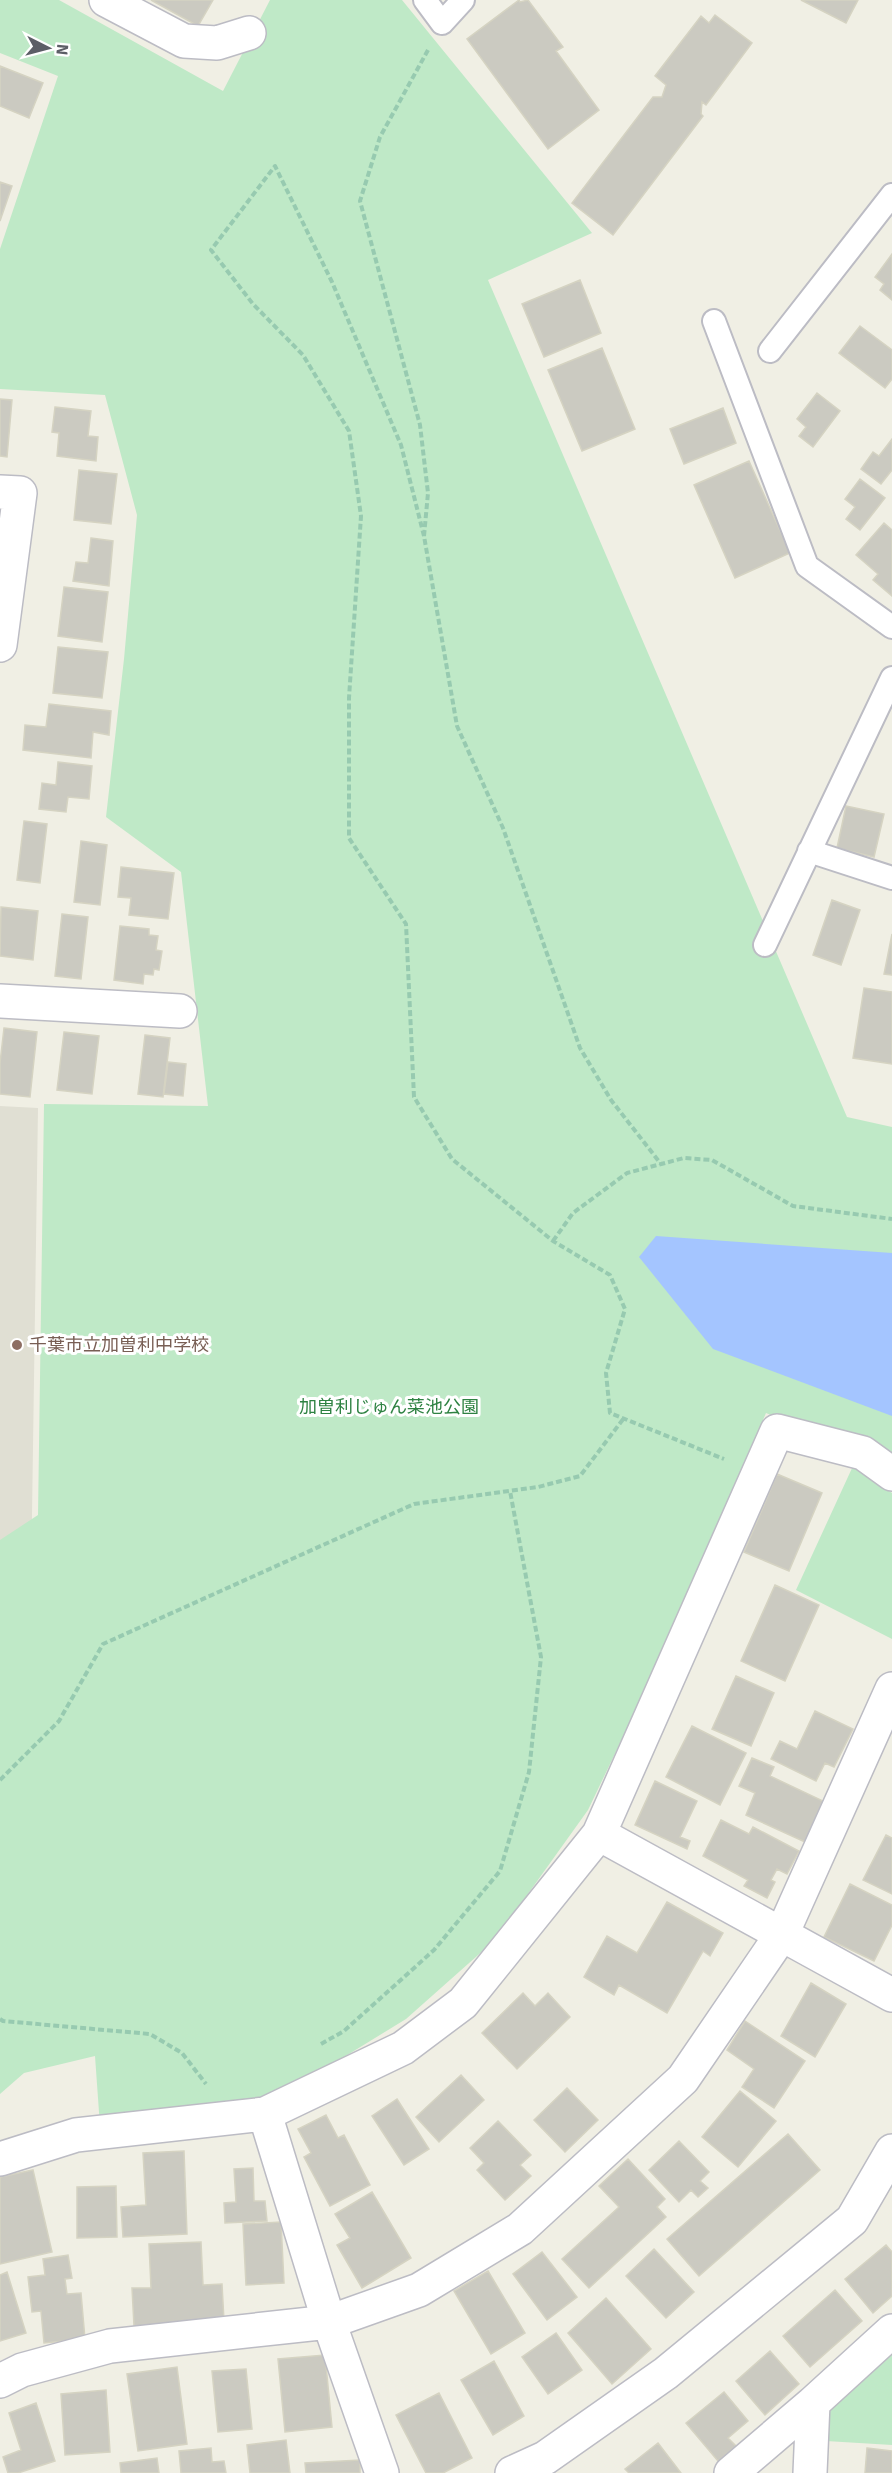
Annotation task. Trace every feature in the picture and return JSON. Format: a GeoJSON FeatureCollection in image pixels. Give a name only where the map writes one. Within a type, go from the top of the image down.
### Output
{"type":"FeatureCollection","features":[{"type":"Feature","properties":{"kind":"street"},"geometry":{"type":"LineString","coordinates":[[106,0],[183,41],[217,43],[249,33]]}},
{"type":"Feature","properties":{"kind":"street"},"geometry":{"type":"LineString","coordinates":[[0,492],[21,493],[0,645]]}},
{"type":"Feature","properties":{"kind":"street"},"geometry":{"type":"LineString","coordinates":[[0,1001],[180,1011]]}},
{"type":"Feature","properties":{"kind":"street"},"geometry":{"type":"LineString","coordinates":[[0,2159],[76,2135],[266,2114],[403,2048],[463,2003],[599,1834],[777,1431],[863,1453],[892,1474]]}},
{"type":"Feature","properties":{"kind":"street"},"geometry":{"type":"LineString","coordinates":[[0,2381],[22,2370],[110,2346],[329,2322],[419,2290],[520,2229],[683,2079],[782,1934],[892,1689]]}},
{"type":"Feature","properties":{"kind":"street"},"geometry":{"type":"LineString","coordinates":[[599,1834],[892,1995]]}},
{"type":"Feature","properties":{"kind":"street"},"geometry":{"type":"LineString","coordinates":[[266,2114],[329,2322],[382,2473]]}},
{"type":"Feature","properties":{"kind":"street"},"geometry":{"type":"LineString","coordinates":[[512,2473],[545,2458],[666,2373],[852,2220],[892,2151]]}},
{"type":"Feature","properties":{"kind":"street"},"geometry":{"type":"LineString","coordinates":[[731,2473],[892,2331]]}},
{"type":"Feature","properties":{"kind":"street"},"geometry":{"type":"LineString","coordinates":[[810,2473],[813,2403]]}},
{"type":"Feature","properties":{"kind":"lane"},"geometry":{"type":"LineString","coordinates":[[425,0],[442,23],[463,0]]}},
{"type":"Feature","properties":{"kind":"lane"},"geometry":{"type":"LineString","coordinates":[[770,351],[892,195]]}},
{"type":"Feature","properties":{"kind":"lane"},"geometry":{"type":"LineString","coordinates":[[714,321],[807,566],[892,627]]}},
{"type":"Feature","properties":{"kind":"lane"},"geometry":{"type":"LineString","coordinates":[[765,945],[892,678]]}},
{"type":"Feature","properties":{"kind":"lane"},"geometry":{"type":"LineString","coordinates":[[809,850],[892,878]]}},
{"type":"Feature","properties":{"kind":"path"},"geometry":{"type":"LineString","coordinates":[[424,536],[428,493],[420,425],[360,201],[380,137],[442,23]]}},
{"type":"Feature","properties":{"kind":"path"},"geometry":{"type":"LineString","coordinates":[[661,1164],[611,1100],[580,1047],[502,828],[457,726],[424,536],[401,445],[332,282],[275,166],[212,250],[253,304],[303,355],[349,431],[361,516],[349,698],[349,838],[406,924],[414,1097],[452,1159],[553,1241],[610,1275],[625,1309],[606,1374],[610,1413],[758,1473]]}},
{"type":"Feature","properties":{"kind":"path"},"geometry":{"type":"LineString","coordinates":[[553,1241],[573,1213],[627,1173],[684,1158],[712,1160],[793,1206],[892,1218]]}},
{"type":"Feature","properties":{"kind":"path"},"geometry":{"type":"LineString","coordinates":[[0,1780],[59,1721],[103,1644],[414,1504],[510,1491],[580,1476],[624,1418]]}},
{"type":"Feature","properties":{"kind":"path"},"geometry":{"type":"LineString","coordinates":[[316,2046],[344,2031],[434,1950],[500,1871],[529,1773],[541,1657],[510,1491]]}},
{"type":"Feature","properties":{"kind":"path"},"geometry":{"type":"LineString","coordinates":[[0,2019],[150,2034],[182,2053],[231,2118]]}},
{"type":"Feature","properties":{"kind":"shaded area","name":"千葉市立加曽利中学校"},"geometry":{"type":"Polygon","coordinates":[[[0,1106],[38,1108],[31,1582],[0,1626],[0,1106]]]}},
{"type":"Feature","properties":{"kind":"green space","name":"加曽利じゅん菜池公園"},"geometry":{"type":"Polygon","coordinates":[[[0,0],[59,0],[223,91],[270,0],[402,0],[592,233],[488,280],[847,1117],[892,1127],[892,1469],[863,1453],[766,1413],[666,1647],[588,1810],[495,1940],[406,2019],[264,2106],[100,2126],[95,2056],[24,2073],[0,2094],[0,1540],[38,1515],[44,1104],[208,1106],[181,872],[106,817],[137,515],[105,395],[0,389],[0,249],[58,76],[0,53],[0,0]]]}},
{"type":"Feature","properties":{"kind":"green space"},"geometry":{"type":"Polygon","coordinates":[[[853,1466],[892,1493],[892,1639],[796,1590],[853,1466]]]}},
{"type":"Feature","properties":{"kind":"green space"},"geometry":{"type":"Polygon","coordinates":[[[892,2346],[892,2445],[826,2441],[829,2400],[892,2346]]]}},
{"type":"Feature","properties":{"kind":"water"},"geometry":{"type":"Polygon","coordinates":[[[656,1236],[892,1253],[892,1416],[713,1349],[639,1257],[656,1236]]]}},
{"type":"Feature","properties":{"kind":"building"},"geometry":{"type":"Polygon","coordinates":[[[151,0],[213,0],[198,26],[151,0]]]}},
{"type":"Feature","properties":{"kind":"building"},"geometry":{"type":"Polygon","coordinates":[[[519,0],[520,2],[528,0],[563,47],[556,51],[599,110],[548,149],[467,39],[519,0]]]}},
{"type":"Feature","properties":{"kind":"building"},"geometry":{"type":"Polygon","coordinates":[[[801,0],[858,0],[846,23],[801,0]]]}},
{"type":"Feature","properties":{"kind":"building"},"geometry":{"type":"Polygon","coordinates":[[[715,15],[752,43],[706,105],[702,102],[701,114],[703,116],[613,235],[572,203],[653,97],[662,97],[666,85],[655,76],[701,16],[709,23],[715,15]]]}},
{"type":"Feature","properties":{"kind":"building"},"geometry":{"type":"Polygon","coordinates":[[[0,66],[43,83],[29,118],[0,106],[0,66]]]}},
{"type":"Feature","properties":{"kind":"building"},"geometry":{"type":"Polygon","coordinates":[[[0,182],[12,186],[0,221],[0,182]]]}},
{"type":"Feature","properties":{"kind":"building"},"geometry":{"type":"Polygon","coordinates":[[[892,254],[892,300],[880,290],[884,284],[875,277],[892,254]]]}},
{"type":"Feature","properties":{"kind":"building"},"geometry":{"type":"Polygon","coordinates":[[[580,280],[601,333],[544,357],[522,304],[580,280]]]}},
{"type":"Feature","properties":{"kind":"building"},"geometry":{"type":"Polygon","coordinates":[[[860,326],[892,350],[892,379],[885,388],[839,353],[860,326]]]}},
{"type":"Feature","properties":{"kind":"building"},"geometry":{"type":"Polygon","coordinates":[[[602,348],[635,429],[582,451],[548,370],[602,348]]]}},
{"type":"Feature","properties":{"kind":"building"},"geometry":{"type":"Polygon","coordinates":[[[817,393],[840,411],[813,447],[799,436],[806,427],[797,419],[817,393]]]}},
{"type":"Feature","properties":{"kind":"building"},"geometry":{"type":"Polygon","coordinates":[[[0,399],[12,400],[7,457],[0,456],[0,399]]]}},
{"type":"Feature","properties":{"kind":"building"},"geometry":{"type":"Polygon","coordinates":[[[55,407],[91,411],[88,436],[98,437],[96,461],[57,456],[59,433],[52,432],[55,407]]]}},
{"type":"Feature","properties":{"kind":"building"},"geometry":{"type":"Polygon","coordinates":[[[723,408],[736,443],[684,464],[670,429],[723,408]]]}},
{"type":"Feature","properties":{"kind":"building"},"geometry":{"type":"Polygon","coordinates":[[[892,439],[892,470],[881,484],[861,469],[873,452],[879,456],[892,439]]]}},
{"type":"Feature","properties":{"kind":"building"},"geometry":{"type":"Polygon","coordinates":[[[749,461],[790,553],[735,578],[694,485],[749,461]]]}},
{"type":"Feature","properties":{"kind":"building"},"geometry":{"type":"Polygon","coordinates":[[[79,470],[117,474],[111,524],[74,520],[79,470]]]}},
{"type":"Feature","properties":{"kind":"building"},"geometry":{"type":"Polygon","coordinates":[[[860,479],[885,498],[860,530],[846,519],[855,507],[845,499],[860,479]]]}},
{"type":"Feature","properties":{"kind":"building"},"geometry":{"type":"Polygon","coordinates":[[[884,523],[892,530],[892,596],[873,580],[878,574],[856,555],[884,523]]]}},
{"type":"Feature","properties":{"kind":"building"},"geometry":{"type":"Polygon","coordinates":[[[91,538],[113,541],[109,586],[73,581],[76,562],[88,563],[91,538]]]}},
{"type":"Feature","properties":{"kind":"building"},"geometry":{"type":"Polygon","coordinates":[[[64,587],[108,592],[102,642],[58,636],[64,587]]]}},
{"type":"Feature","properties":{"kind":"building"},"geometry":{"type":"Polygon","coordinates":[[[58,647],[108,652],[102,698],[53,693],[58,647]]]}},
{"type":"Feature","properties":{"kind":"building"},"geometry":{"type":"Polygon","coordinates":[[[49,704],[111,711],[109,735],[93,732],[91,758],[23,750],[25,725],[46,727],[49,704]]]}},
{"type":"Feature","properties":{"kind":"building"},"geometry":{"type":"Polygon","coordinates":[[[58,762],[92,766],[89,799],[68,797],[66,812],[39,809],[42,783],[56,785],[58,762]]]}},
{"type":"Feature","properties":{"kind":"building"},"geometry":{"type":"Polygon","coordinates":[[[846,806],[884,814],[874,857],[837,848],[846,806]]]}},
{"type":"Feature","properties":{"kind":"building"},"geometry":{"type":"Polygon","coordinates":[[[24,821],[47,824],[40,883],[17,880],[24,821]]]}},
{"type":"Feature","properties":{"kind":"building"},"geometry":{"type":"Polygon","coordinates":[[[81,841],[107,845],[100,905],[74,902],[81,841]]]}},
{"type":"Feature","properties":{"kind":"building"},"geometry":{"type":"Polygon","coordinates":[[[121,867],[174,873],[168,919],[129,915],[131,898],[118,897],[121,867]]]}},
{"type":"Feature","properties":{"kind":"building"},"geometry":{"type":"Polygon","coordinates":[[[832,900],[860,910],[841,965],[813,955],[832,900]]]}},
{"type":"Feature","properties":{"kind":"building"},"geometry":{"type":"Polygon","coordinates":[[[1,907],[38,911],[33,960],[0,956],[1,907]]]}},
{"type":"Feature","properties":{"kind":"building"},"geometry":{"type":"Polygon","coordinates":[[[62,914],[88,917],[81,979],[55,976],[62,914]]]}},
{"type":"Feature","properties":{"kind":"building"},"geometry":{"type":"Polygon","coordinates":[[[120,926],[149,929],[149,935],[158,936],[156,950],[162,951],[159,970],[154,969],[153,975],[144,974],[143,984],[114,980],[120,926]]]}},
{"type":"Feature","properties":{"kind":"building"},"geometry":{"type":"Polygon","coordinates":[[[892,934],[892,975],[884,974],[892,934]]]}},
{"type":"Feature","properties":{"kind":"building"},"geometry":{"type":"Polygon","coordinates":[[[864,988],[892,992],[892,1064],[853,1058],[864,988]]]}},
{"type":"Feature","properties":{"kind":"building"},"geometry":{"type":"Polygon","coordinates":[[[4,1028],[37,1032],[30,1097],[0,1094],[0,1063],[4,1028]]]}},
{"type":"Feature","properties":{"kind":"building"},"geometry":{"type":"Polygon","coordinates":[[[64,1032],[99,1036],[92,1094],[57,1090],[64,1032]]]}},
{"type":"Feature","properties":{"kind":"building"},"geometry":{"type":"Polygon","coordinates":[[[145,1035],[170,1038],[163,1097],[138,1094],[145,1035]]]}},
{"type":"Feature","properties":{"kind":"building"},"geometry":{"type":"Polygon","coordinates":[[[168,1062],[186,1064],[183,1096],[164,1094],[168,1062]]]}},
{"type":"Feature","properties":{"kind":"building"},"geometry":{"type":"Polygon","coordinates":[[[777,1474],[822,1493],[789,1571],[744,1552],[777,1474]]]}},
{"type":"Feature","properties":{"kind":"building"},"geometry":{"type":"Polygon","coordinates":[[[775,1585],[819,1605],[785,1681],[741,1661],[775,1585]]]}},
{"type":"Feature","properties":{"kind":"building"},"geometry":{"type":"Polygon","coordinates":[[[736,1676],[774,1693],[751,1746],[712,1729],[736,1676]]]}},
{"type":"Feature","properties":{"kind":"building"},"geometry":{"type":"Polygon","coordinates":[[[815,1711],[853,1729],[834,1767],[825,1763],[816,1781],[771,1759],[780,1741],[797,1749],[815,1711]]]}},
{"type":"Feature","properties":{"kind":"building"},"geometry":{"type":"Polygon","coordinates":[[[692,1726],[746,1753],[720,1805],[666,1777],[692,1726]]]}},
{"type":"Feature","properties":{"kind":"building"},"geometry":{"type":"Polygon","coordinates":[[[752,1758],[774,1767],[770,1776],[823,1801],[805,1842],[746,1815],[755,1793],[739,1786],[752,1758]]]}},
{"type":"Feature","properties":{"kind":"building"},"geometry":{"type":"Polygon","coordinates":[[[655,1781],[697,1801],[680,1837],[690,1841],[687,1849],[635,1825],[655,1781]]]}},
{"type":"Feature","properties":{"kind":"building"},"geometry":{"type":"Polygon","coordinates":[[[721,1820],[749,1834],[753,1827],[799,1851],[787,1874],[777,1869],[771,1880],[775,1882],[767,1898],[744,1886],[748,1880],[703,1856],[721,1820]]]}},
{"type":"Feature","properties":{"kind":"building"},"geometry":{"type":"Polygon","coordinates":[[[886,1835],[892,1838],[892,1894],[863,1880],[886,1835]]]}},
{"type":"Feature","properties":{"kind":"building"},"geometry":{"type":"Polygon","coordinates":[[[850,1884],[892,1905],[892,1925],[874,1961],[824,1937],[850,1884]]]}},
{"type":"Feature","properties":{"kind":"building"},"geometry":{"type":"Polygon","coordinates":[[[667,1902],[723,1933],[710,1956],[703,1951],[667,2013],[619,1985],[614,1995],[584,1977],[607,1936],[637,1953],[667,1902]]]}},
{"type":"Feature","properties":{"kind":"building"},"geometry":{"type":"Polygon","coordinates":[[[811,1983],[846,2004],[815,2057],[781,2036],[811,1983]]]}},
{"type":"Feature","properties":{"kind":"building"},"geometry":{"type":"Polygon","coordinates":[[[523,1993],[535,2006],[548,1993],[570,2017],[517,2069],[482,2033],[523,1993]]]}},
{"type":"Feature","properties":{"kind":"building"},"geometry":{"type":"Polygon","coordinates":[[[745,2021],[805,2061],[774,2108],[742,2087],[754,2069],[727,2050],[745,2021]]]}},
{"type":"Feature","properties":{"kind":"building"},"geometry":{"type":"Polygon","coordinates":[[[461,2075],[484,2100],[439,2142],[416,2117],[461,2075]]]}},
{"type":"Feature","properties":{"kind":"building"},"geometry":{"type":"Polygon","coordinates":[[[567,2088],[598,2120],[565,2152],[534,2120],[567,2088]]]}},
{"type":"Feature","properties":{"kind":"building"},"geometry":{"type":"Polygon","coordinates":[[[740,2091],[776,2121],[738,2167],[702,2137],[740,2091]]]}},
{"type":"Feature","properties":{"kind":"building"},"geometry":{"type":"Polygon","coordinates":[[[397,2099],[429,2149],[404,2165],[372,2116],[397,2099]]]}},
{"type":"Feature","properties":{"kind":"building"},"geometry":{"type":"Polygon","coordinates":[[[326,2115],[338,2138],[344,2135],[370,2185],[330,2206],[304,2157],[311,2153],[298,2129],[326,2115]]]}},
{"type":"Feature","properties":{"kind":"building"},"geometry":{"type":"Polygon","coordinates":[[[498,2121],[531,2155],[520,2165],[531,2176],[505,2200],[477,2170],[484,2163],[470,2148],[498,2121]]]}},
{"type":"Feature","properties":{"kind":"building"},"geometry":{"type":"Polygon","coordinates":[[[788,2134],[820,2170],[699,2276],[667,2239],[788,2134]]]}},
{"type":"Feature","properties":{"kind":"building"},"geometry":{"type":"Polygon","coordinates":[[[679,2141],[709,2172],[700,2181],[708,2188],[698,2197],[691,2190],[679,2202],[649,2170],[679,2141]]]}},
{"type":"Feature","properties":{"kind":"building"},"geometry":{"type":"Polygon","coordinates":[[[184,2151],[187,2234],[123,2237],[121,2207],[146,2205],[143,2153],[184,2151]]]}},
{"type":"Feature","properties":{"kind":"building"},"geometry":{"type":"Polygon","coordinates":[[[628,2159],[665,2199],[657,2207],[666,2217],[589,2288],[562,2259],[619,2207],[599,2186],[628,2159]]]}},
{"type":"Feature","properties":{"kind":"building"},"geometry":{"type":"Polygon","coordinates":[[[253,2168],[254,2201],[265,2201],[267,2221],[225,2223],[224,2203],[236,2202],[234,2169],[253,2168]]]}},
{"type":"Feature","properties":{"kind":"building"},"geometry":{"type":"Polygon","coordinates":[[[33,2170],[52,2252],[0,2264],[0,2177],[33,2170]]]}},
{"type":"Feature","properties":{"kind":"building"},"geometry":{"type":"Polygon","coordinates":[[[116,2186],[117,2237],[77,2238],[77,2187],[116,2186]]]}},
{"type":"Feature","properties":{"kind":"building"},"geometry":{"type":"Polygon","coordinates":[[[372,2192],[411,2258],[362,2288],[337,2245],[350,2238],[335,2214],[372,2192]]]}},
{"type":"Feature","properties":{"kind":"building"},"geometry":{"type":"Polygon","coordinates":[[[281,2222],[284,2283],[246,2285],[243,2224],[281,2222]]]}},
{"type":"Feature","properties":{"kind":"building"},"geometry":{"type":"Polygon","coordinates":[[[201,2242],[203,2285],[222,2284],[224,2321],[134,2326],[132,2288],[151,2288],[149,2244],[201,2242]]]}},
{"type":"Feature","properties":{"kind":"building"},"geometry":{"type":"Polygon","coordinates":[[[886,2245],[892,2252],[892,2296],[873,2313],[845,2279],[886,2245]]]}},
{"type":"Feature","properties":{"kind":"building"},"geometry":{"type":"Polygon","coordinates":[[[654,2249],[694,2292],[666,2318],[626,2276],[654,2249]]]}},
{"type":"Feature","properties":{"kind":"building"},"geometry":{"type":"Polygon","coordinates":[[[542,2252],[577,2297],[547,2320],[513,2274],[542,2252]]]}},
{"type":"Feature","properties":{"kind":"building"},"geometry":{"type":"Polygon","coordinates":[[[68,2255],[72,2278],[65,2279],[67,2294],[81,2293],[85,2339],[44,2343],[41,2311],[32,2312],[28,2277],[45,2275],[43,2259],[68,2255]]]}},
{"type":"Feature","properties":{"kind":"building"},"geometry":{"type":"Polygon","coordinates":[[[488,2271],[525,2333],[491,2354],[454,2291],[488,2271]]]}},
{"type":"Feature","properties":{"kind":"building"},"geometry":{"type":"Polygon","coordinates":[[[7,2272],[26,2333],[0,2341],[0,2275],[7,2272]]]}},
{"type":"Feature","properties":{"kind":"building"},"geometry":{"type":"Polygon","coordinates":[[[835,2290],[862,2321],[810,2367],[783,2336],[835,2290]]]}},
{"type":"Feature","properties":{"kind":"building"},"geometry":{"type":"Polygon","coordinates":[[[606,2298],[651,2349],[612,2384],[568,2333],[606,2298]]]}},
{"type":"Feature","properties":{"kind":"building"},"geometry":{"type":"Polygon","coordinates":[[[556,2333],[582,2370],[548,2394],[522,2357],[556,2333]]]}},
{"type":"Feature","properties":{"kind":"building"},"geometry":{"type":"Polygon","coordinates":[[[770,2351],[799,2384],[765,2415],[736,2381],[770,2351]]]}},
{"type":"Feature","properties":{"kind":"building"},"geometry":{"type":"Polygon","coordinates":[[[325,2355],[332,2427],[285,2432],[278,2359],[325,2355]]]}},
{"type":"Feature","properties":{"kind":"building"},"geometry":{"type":"Polygon","coordinates":[[[494,2361],[524,2416],[493,2435],[461,2380],[494,2361]]]}},
{"type":"Feature","properties":{"kind":"building"},"geometry":{"type":"Polygon","coordinates":[[[177,2367],[187,2444],[138,2451],[127,2374],[177,2367]]]}},
{"type":"Feature","properties":{"kind":"building"},"geometry":{"type":"Polygon","coordinates":[[[246,2369],[252,2429],[218,2432],[212,2371],[246,2369]]]}},
{"type":"Feature","properties":{"kind":"building"},"geometry":{"type":"Polygon","coordinates":[[[106,2390],[110,2452],[65,2455],[61,2394],[106,2390]]]}},
{"type":"Feature","properties":{"kind":"building"},"geometry":{"type":"Polygon","coordinates":[[[724,2392],[748,2421],[728,2438],[736,2446],[718,2461],[686,2423],[724,2392]]]}},
{"type":"Feature","properties":{"kind":"building"},"geometry":{"type":"Polygon","coordinates":[[[439,2393],[472,2458],[443,2473],[426,2473],[396,2415],[439,2393]]]}},
{"type":"Feature","properties":{"kind":"building"},"geometry":{"type":"Polygon","coordinates":[[[36,2403],[55,2461],[18,2473],[8,2473],[3,2457],[21,2450],[9,2413],[36,2403]]]}},
{"type":"Feature","properties":{"kind":"building"},"geometry":{"type":"Polygon","coordinates":[[[286,2440],[290,2473],[250,2473],[247,2445],[286,2440]]]}},
{"type":"Feature","properties":{"kind":"building"},"geometry":{"type":"Polygon","coordinates":[[[658,2443],[681,2473],[629,2473],[625,2469],[658,2443]]]}},
{"type":"Feature","properties":{"kind":"building"},"geometry":{"type":"Polygon","coordinates":[[[211,2448],[212,2462],[224,2461],[226,2473],[181,2473],[179,2451],[211,2448]]]}},
{"type":"Feature","properties":{"kind":"building"},"geometry":{"type":"Polygon","coordinates":[[[867,2448],[892,2451],[892,2473],[865,2473],[867,2448]]]}},
{"type":"Feature","properties":{"kind":"building"},"geometry":{"type":"Polygon","coordinates":[[[157,2458],[159,2473],[121,2473],[120,2463],[157,2458]]]}},
{"type":"Feature","properties":{"kind":"building"},"geometry":{"type":"Polygon","coordinates":[[[360,2460],[360,2473],[306,2473],[305,2463],[360,2460]]]}},
{"type":"Feature","properties":{"kind":"place","name":"千葉市立加曽利中学校"},"geometry":{"type":"Point","coordinates":[17,1345]}}]}
